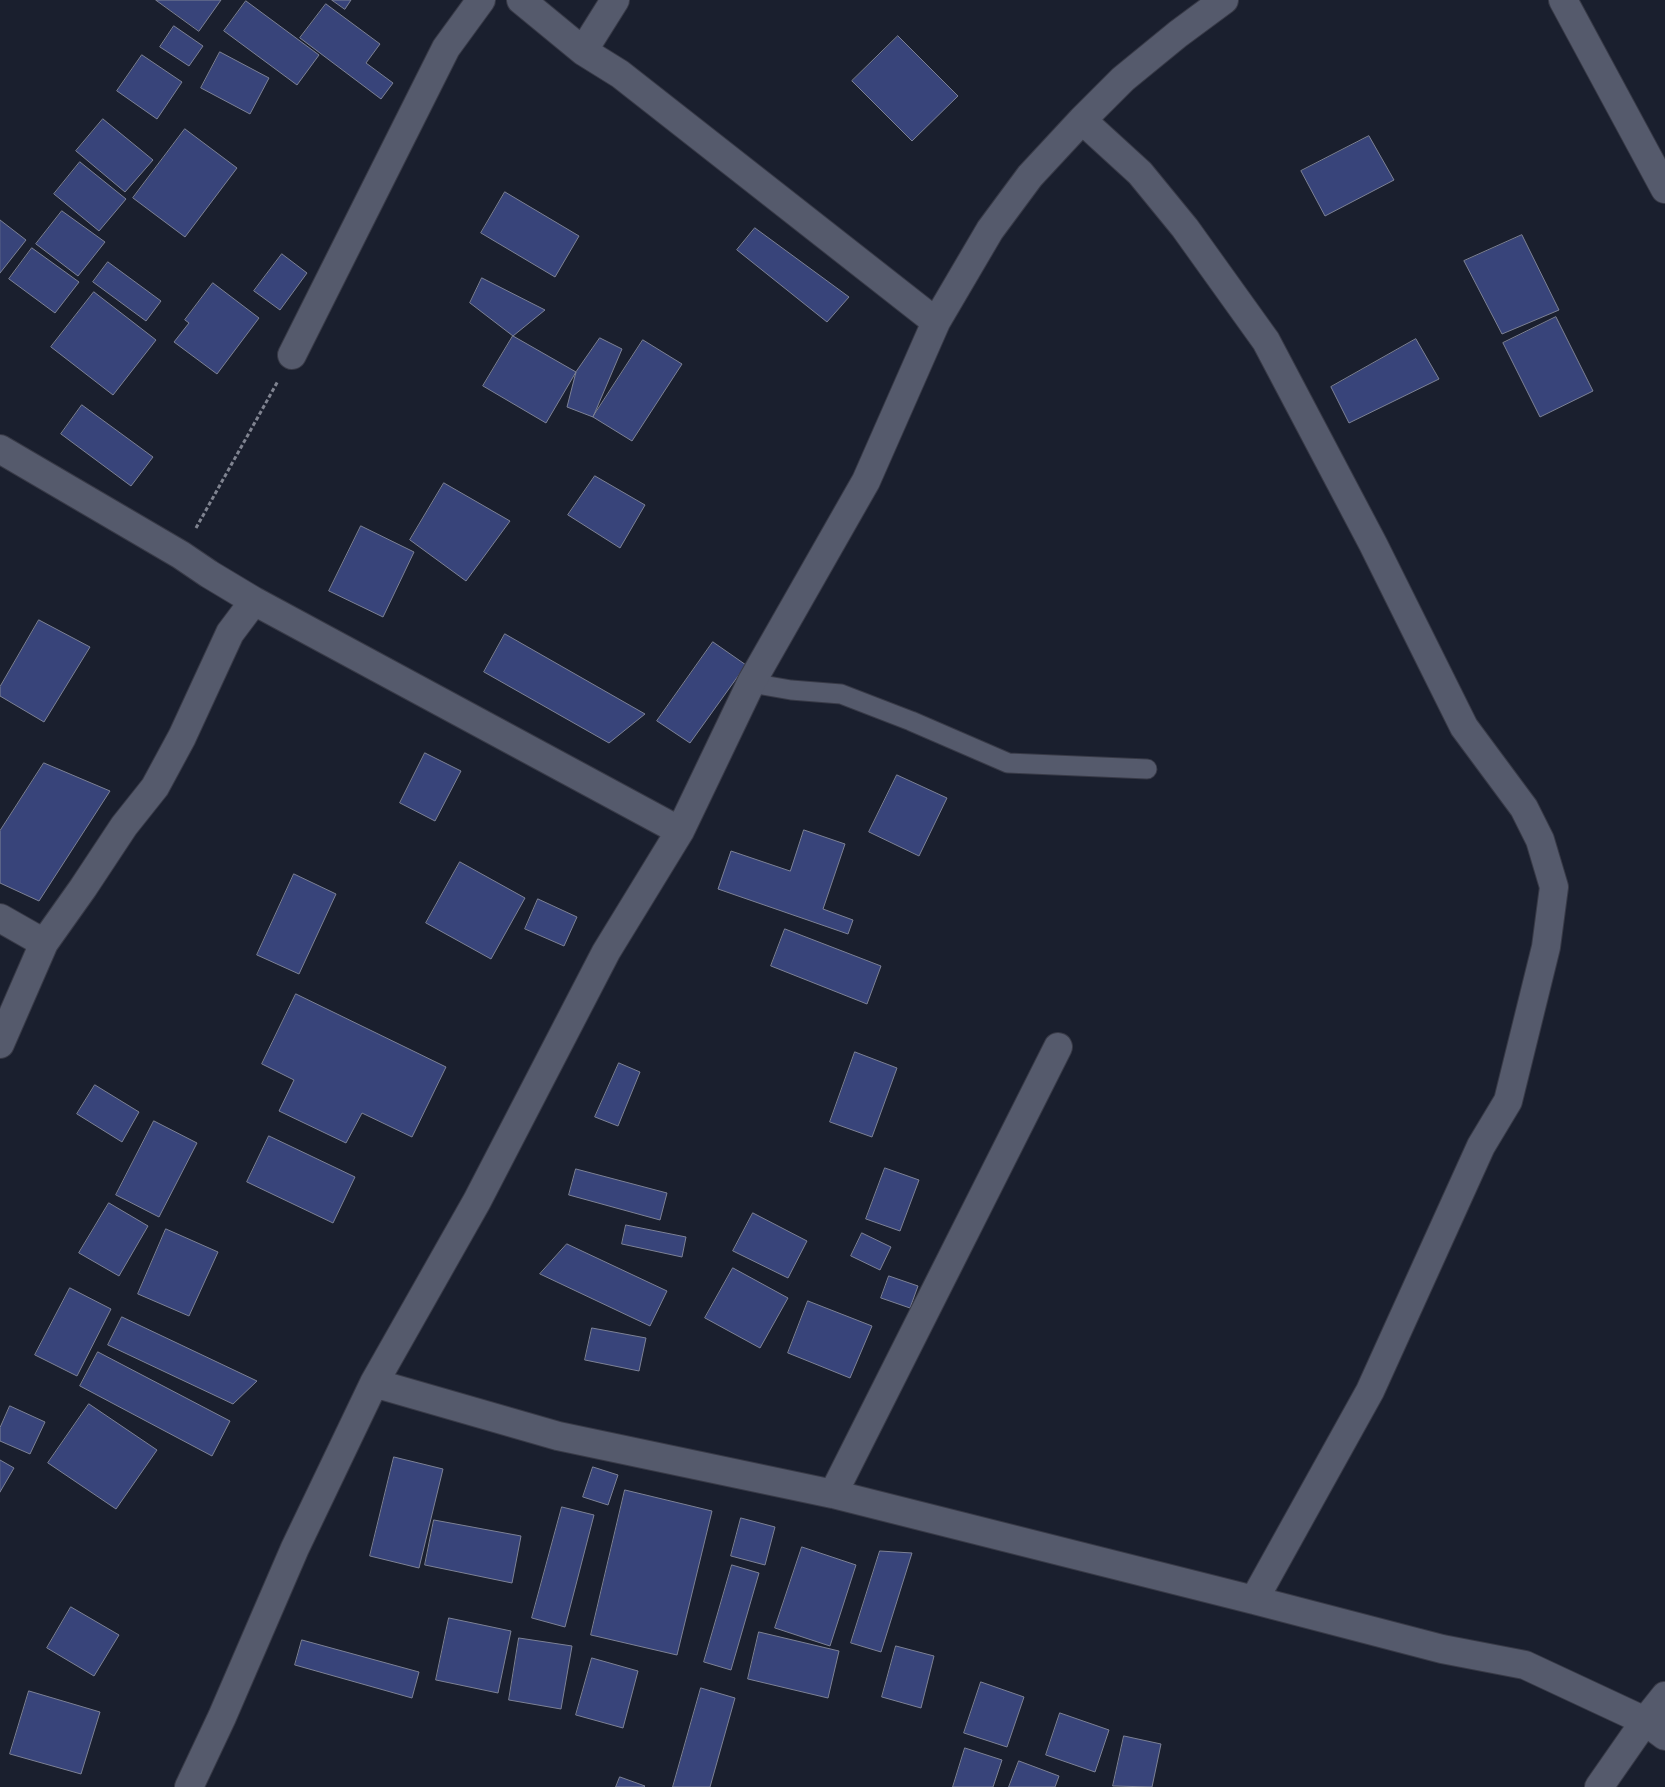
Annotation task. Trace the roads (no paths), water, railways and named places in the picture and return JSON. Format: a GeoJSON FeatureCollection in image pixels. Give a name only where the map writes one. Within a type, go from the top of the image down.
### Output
{"type":"FeatureCollection","features":[{"type":"Feature","properties":{"kind":"street"},"geometry":{"type":"LineString","coordinates":[[292,354],[446,48],[481,0]]}},
{"type":"Feature","properties":{"kind":"street"},"geometry":{"type":"LineString","coordinates":[[521,0],[583,51],[620,74],[936,322]]}},
{"type":"Feature","properties":{"kind":"street"},"geometry":{"type":"LineString","coordinates":[[583,51],[615,0]]}},
{"type":"Feature","properties":{"kind":"street"},"geometry":{"type":"LineString","coordinates":[[189,1787],[222,1717],[295,1548],[374,1383],[477,1201],[606,952],[680,831],[752,683],[866,481],[936,322],[990,230],[1030,176],[1123,79],[1178,34],[1224,0]]}},
{"type":"Feature","properties":{"kind":"street"},"geometry":{"type":"LineString","coordinates":[[1562,0],[1665,189]]}},
{"type":"Feature","properties":{"kind":"street"},"geometry":{"type":"LineString","coordinates":[[1082,120],[1146,180],[1185,228],[1266,341],[1373,544],[1464,727],[1524,808],[1540,840],[1554,887],[1546,947],[1508,1101],[1481,1146],[1370,1391],[1254,1600]]}},
{"type":"Feature","properties":{"kind":"street"},"geometry":{"type":"LineString","coordinates":[[0,449],[181,555],[254,601],[680,831]]}},
{"type":"Feature","properties":{"kind":"street"},"geometry":{"type":"LineString","coordinates":[[0,1044],[44,943],[124,826],[155,787],[182,737],[230,633],[254,601]]}},
{"type":"Feature","properties":{"kind":"street"},"geometry":{"type":"LineString","coordinates":[[0,918],[44,943]]}},
{"type":"Feature","properties":{"kind":"street"},"geometry":{"type":"LineString","coordinates":[[833,1494],[1058,1047]]}},
{"type":"Feature","properties":{"kind":"street"},"geometry":{"type":"LineString","coordinates":[[374,1383],[558,1436],[833,1494],[1442,1649],[1525,1666],[1655,1728]]}},
{"type":"Feature","properties":{"kind":"street"},"geometry":{"type":"LineString","coordinates":[[1599,1787],[1655,1728],[1665,1696]]}},
{"type":"Feature","properties":{"kind":"lane"},"geometry":{"type":"LineString","coordinates":[[752,683],[791,690],[842,694],[911,721],[1008,763],[1147,769]]}}]}
